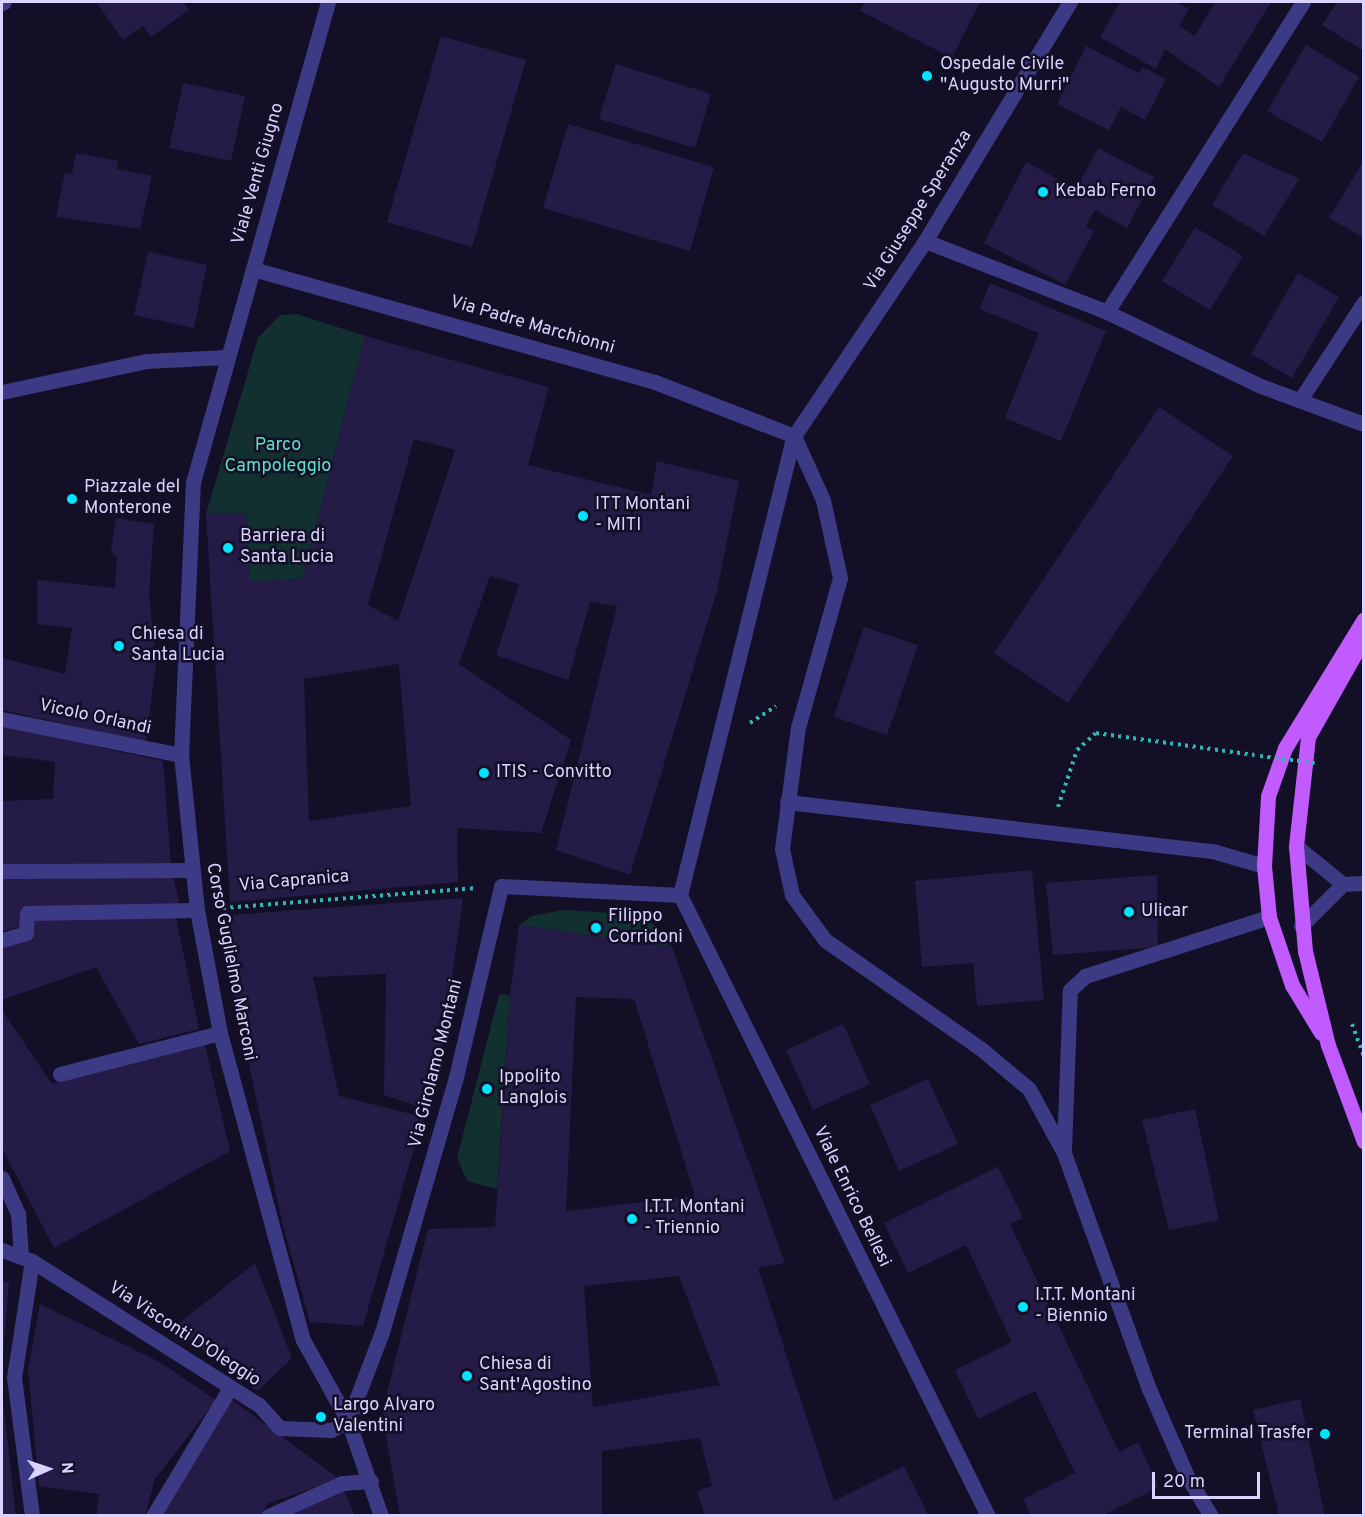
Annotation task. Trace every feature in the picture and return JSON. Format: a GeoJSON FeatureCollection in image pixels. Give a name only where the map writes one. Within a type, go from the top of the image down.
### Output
{"type":"FeatureCollection","features":[{"type":"Feature","properties":{"kind":"main road"},"geometry":{"type":"LineString","coordinates":[[1329,1045],[1292,985],[1269,917],[1264,866],[1268,796],[1285,748],[1364,619]]}},
{"type":"Feature","properties":{"kind":"main road"},"geometry":{"type":"LineString","coordinates":[[1364,638],[1308,737],[1296,846],[1301,926],[1329,1045],[1364,1142]]}},
{"type":"Feature","properties":{"kind":"street","name":"Viale Venti Giugno"},"geometry":{"type":"LineString","coordinates":[[226,357],[253,270],[328,2]]}},
{"type":"Feature","properties":{"kind":"street"},"geometry":{"type":"LineString","coordinates":[[1056,2],[1056,24]]}},
{"type":"Feature","properties":{"kind":"street","name":"Via Giuseppe Speranza"},"geometry":{"type":"LineString","coordinates":[[680,895],[794,436],[925,241],[1070,2]]}},
{"type":"Feature","properties":{"kind":"street"},"geometry":{"type":"LineString","coordinates":[[1107,312],[1302,2]]}},
{"type":"Feature","properties":{"kind":"street"},"geometry":{"type":"LineString","coordinates":[[925,241],[1107,312],[1261,386],[1302,398],[1364,424]]}},
{"type":"Feature","properties":{"kind":"street","name":"Via Padre Marchionni"},"geometry":{"type":"LineString","coordinates":[[253,270],[655,382],[794,436]]}},
{"type":"Feature","properties":{"kind":"street"},"geometry":{"type":"LineString","coordinates":[[1302,398],[1364,302]]}},
{"type":"Feature","properties":{"kind":"street"},"geometry":{"type":"LineString","coordinates":[[2,392],[146,361],[226,357]]}},
{"type":"Feature","properties":{"kind":"street","name":"Corso Guglielmo Marconi"},"geometry":{"type":"LineString","coordinates":[[226,357],[193,481],[181,755],[196,910],[220,1033],[303,1340],[348,1421],[371,1481],[381,1515]]}},
{"type":"Feature","properties":{"kind":"street"},"geometry":{"type":"LineString","coordinates":[[794,436],[823,500],[840,578],[808,684],[787,802],[782,849],[792,895],[825,940],[980,1048],[1029,1089],[1064,1153],[1149,1389],[1187,1476],[1211,1515]]}},
{"type":"Feature","properties":{"kind":"street","name":"Vicolo Orlandi"},"geometry":{"type":"LineString","coordinates":[[2,719],[181,755]]}},
{"type":"Feature","properties":{"kind":"street"},"geometry":{"type":"LineString","coordinates":[[787,802],[1216,852],[1264,866]]}},
{"type":"Feature","properties":{"kind":"street"},"geometry":{"type":"LineString","coordinates":[[1296,846],[1344,884],[1364,883]]}},
{"type":"Feature","properties":{"kind":"street"},"geometry":{"type":"LineString","coordinates":[[2,871],[191,870]]}},
{"type":"Feature","properties":{"kind":"street"},"geometry":{"type":"LineString","coordinates":[[1301,926],[1344,884]]}},
{"type":"Feature","properties":{"kind":"street"},"geometry":{"type":"LineString","coordinates":[[501,886],[680,895]]}},
{"type":"Feature","properties":{"kind":"street","name":"Via Girolamo Montani"},"geometry":{"type":"LineString","coordinates":[[348,1421],[382,1332],[453,1088],[501,886]]}},
{"type":"Feature","properties":{"kind":"street","name":"Viale Enrico Bellesi"},"geometry":{"type":"LineString","coordinates":[[680,895],[988,1515]]}},
{"type":"Feature","properties":{"kind":"street"},"geometry":{"type":"LineString","coordinates":[[2,940],[26,933],[27,913],[196,910]]}},
{"type":"Feature","properties":{"kind":"street"},"geometry":{"type":"LineString","coordinates":[[1064,1153],[1066,1010],[1070,990],[1085,976],[1269,917]]}},
{"type":"Feature","properties":{"kind":"street"},"geometry":{"type":"LineString","coordinates":[[60,1074],[220,1033]]}},
{"type":"Feature","properties":{"kind":"street"},"geometry":{"type":"LineString","coordinates":[[2,1178],[18,1214],[26,1258],[14,1378],[32,1515]]}},
{"type":"Feature","properties":{"kind":"street","name":"Via Visconti D'Oleggio"},"geometry":{"type":"LineString","coordinates":[[2,1250],[26,1258],[259,1405],[280,1428],[331,1430],[348,1421]]}},
{"type":"Feature","properties":{"kind":"street"},"geometry":{"type":"LineString","coordinates":[[153,1515],[230,1388]]}},
{"type":"Feature","properties":{"kind":"street"},"geometry":{"type":"LineString","coordinates":[[268,1515],[342,1483],[371,1481]]}},
{"type":"Feature","properties":{"kind":"path"},"geometry":{"type":"LineString","coordinates":[[717,746],[808,684]]}},
{"type":"Feature","properties":{"kind":"path"},"geometry":{"type":"LineString","coordinates":[[1049,833],[1077,750],[1096,733],[1315,763]]}},
{"type":"Feature","properties":{"kind":"path","name":"Via Capranica"},"geometry":{"type":"LineString","coordinates":[[196,910],[501,886]]}},
{"type":"Feature","properties":{"kind":"green space","name":"Parco Campoleggio"},"geometry":{"type":"Polygon","coordinates":[[[297,314],[365,336],[302,579],[249,582],[246,513],[206,514],[258,338],[280,315],[297,314]]]}},
{"type":"Feature","properties":{"kind":"green space"},"geometry":{"type":"Polygon","coordinates":[[[563,910],[632,914],[650,921],[672,947],[519,925],[532,916],[563,910]]]}},
{"type":"Feature","properties":{"kind":"green space"},"geometry":{"type":"Polygon","coordinates":[[[499,995],[510,996],[497,1189],[467,1181],[457,1158],[499,995]]]}},
{"type":"Feature","properties":{"kind":"building"},"geometry":{"type":"Polygon","coordinates":[[[96,2],[183,2],[189,10],[151,37],[143,26],[123,40],[96,2]]]}},
{"type":"Feature","properties":{"kind":"building"},"geometry":{"type":"Polygon","coordinates":[[[865,2],[980,2],[952,58],[860,11],[865,2]]]}},
{"type":"Feature","properties":{"kind":"building"},"geometry":{"type":"Polygon","coordinates":[[[1120,2],[1176,2],[1189,9],[1179,26],[1195,36],[1215,2],[1271,2],[1219,87],[1165,49],[1156,69],[1100,37],[1120,2]]]}},
{"type":"Feature","properties":{"kind":"building"},"geometry":{"type":"Polygon","coordinates":[[[1337,2],[1364,2],[1364,51],[1322,25],[1337,2]]]}},
{"type":"Feature","properties":{"kind":"building"},"geometry":{"type":"Polygon","coordinates":[[[441,36],[526,60],[472,247],[387,222],[441,36]]]}},
{"type":"Feature","properties":{"kind":"building"},"geometry":{"type":"Polygon","coordinates":[[[1306,45],[1359,77],[1322,142],[1267,111],[1306,45]]]}},
{"type":"Feature","properties":{"kind":"building"},"geometry":{"type":"Polygon","coordinates":[[[1086,46],[1139,73],[1143,67],[1166,79],[1145,120],[1121,107],[1109,130],[1057,104],[1086,46]]]}},
{"type":"Feature","properties":{"kind":"building"},"geometry":{"type":"Polygon","coordinates":[[[616,64],[711,94],[695,148],[599,119],[616,64]]]}},
{"type":"Feature","properties":{"kind":"building"},"geometry":{"type":"Polygon","coordinates":[[[183,83],[245,96],[231,161],[169,148],[183,83]]]}},
{"type":"Feature","properties":{"kind":"building"},"geometry":{"type":"Polygon","coordinates":[[[568,124],[714,167],[690,251],[543,208],[568,124]]]}},
{"type":"Feature","properties":{"kind":"building"},"geometry":{"type":"Polygon","coordinates":[[[1098,148],[1154,177],[1127,228],[1095,210],[1086,227],[1094,231],[1065,285],[984,243],[1026,162],[1076,189],[1098,148]]]}},
{"type":"Feature","properties":{"kind":"building"},"geometry":{"type":"Polygon","coordinates":[[[76,153],[118,161],[117,169],[152,176],[140,229],[56,217],[65,172],[72,174],[76,153]]]}},
{"type":"Feature","properties":{"kind":"building"},"geometry":{"type":"Polygon","coordinates":[[[1243,153],[1299,179],[1264,236],[1212,205],[1243,153]]]}},
{"type":"Feature","properties":{"kind":"building"},"geometry":{"type":"Polygon","coordinates":[[[1364,160],[1364,238],[1329,218],[1364,160]]]}},
{"type":"Feature","properties":{"kind":"building"},"geometry":{"type":"Polygon","coordinates":[[[1195,227],[1243,256],[1210,310],[1162,281],[1195,227]]]}},
{"type":"Feature","properties":{"kind":"building"},"geometry":{"type":"Polygon","coordinates":[[[148,252],[207,265],[194,328],[134,315],[148,252]]]}},
{"type":"Feature","properties":{"kind":"building"},"geometry":{"type":"Polygon","coordinates":[[[1298,273],[1339,297],[1292,378],[1251,354],[1298,273]]]}},
{"type":"Feature","properties":{"kind":"building"},"geometry":{"type":"Polygon","coordinates":[[[990,283],[1106,331],[1061,441],[1005,418],[1039,333],[980,309],[990,283]]]}},
{"type":"Feature","properties":{"kind":"building"},"geometry":{"type":"Polygon","coordinates":[[[365,336],[549,387],[528,465],[651,495],[657,461],[739,481],[717,591],[630,875],[556,850],[617,606],[590,602],[568,680],[496,655],[519,584],[490,576],[459,664],[571,740],[541,833],[457,828],[458,882],[230,902],[206,514],[246,513],[249,582],[302,579],[365,336]],[[414,439],[368,605],[398,621],[455,450],[414,439]],[[399,664],[304,679],[309,821],[411,806],[399,664]]]}},
{"type":"Feature","properties":{"kind":"building"},"geometry":{"type":"Polygon","coordinates":[[[1159,407],[1233,456],[1068,703],[994,653],[1159,407]]]}},
{"type":"Feature","properties":{"kind":"building"},"geometry":{"type":"Polygon","coordinates":[[[116,518],[154,524],[149,595],[156,663],[146,742],[2,710],[2,658],[65,674],[72,628],[37,624],[37,580],[115,588],[117,557],[111,551],[116,518]]]}},
{"type":"Feature","properties":{"kind":"building"},"geometry":{"type":"Polygon","coordinates":[[[864,627],[918,645],[887,735],[834,717],[864,627]]]}},
{"type":"Feature","properties":{"kind":"building"},"geometry":{"type":"Polygon","coordinates":[[[2,726],[163,761],[171,863],[2,864],[2,801],[53,799],[55,762],[2,755],[2,726]]]}},
{"type":"Feature","properties":{"kind":"building"},"geometry":{"type":"Polygon","coordinates":[[[1032,870],[1044,1000],[977,1006],[973,963],[922,967],[915,881],[1032,870]]]}},
{"type":"Feature","properties":{"kind":"building"},"geometry":{"type":"Polygon","coordinates":[[[173,875],[180,907],[22,908],[21,927],[2,931],[2,878],[173,875]]]}},
{"type":"Feature","properties":{"kind":"building"},"geometry":{"type":"Polygon","coordinates":[[[1157,875],[1158,947],[1053,955],[1046,883],[1157,875]]]}},
{"type":"Feature","properties":{"kind":"building"},"geometry":{"type":"Polygon","coordinates":[[[463,898],[439,1070],[427,1109],[384,1095],[386,974],[313,977],[339,1096],[423,1117],[363,1326],[310,1322],[282,1222],[218,916],[463,898]]]}},
{"type":"Feature","properties":{"kind":"building"},"geometry":{"type":"Polygon","coordinates":[[[176,917],[199,1029],[139,1044],[96,967],[2,1000],[2,946],[34,936],[35,919],[176,917]]]}},
{"type":"Feature","properties":{"kind":"building","name":"I.T.T. Montani - Triennio"},"geometry":{"type":"Polygon","coordinates":[[[519,925],[672,947],[785,1263],[758,1268],[834,1501],[904,1466],[929,1516],[705,1516],[697,1491],[712,1486],[700,1438],[602,1451],[602,1516],[400,1516],[382,1413],[428,1229],[495,1227],[510,996],[519,925]],[[576,997],[566,1211],[695,1196],[634,999],[576,997]],[[679,1276],[584,1286],[593,1407],[720,1385],[679,1276]]]}},
{"type":"Feature","properties":{"kind":"building"},"geometry":{"type":"Polygon","coordinates":[[[2,1010],[52,1084],[205,1045],[230,1151],[54,1248],[2,1148],[2,1010]]]}},
{"type":"Feature","properties":{"kind":"building"},"geometry":{"type":"Polygon","coordinates":[[[843,1024],[870,1084],[813,1110],[786,1050],[843,1024]]]}},
{"type":"Feature","properties":{"kind":"building"},"geometry":{"type":"Polygon","coordinates":[[[928,1079],[958,1144],[899,1171],[870,1105],[928,1079]]]}},
{"type":"Feature","properties":{"kind":"building"},"geometry":{"type":"Polygon","coordinates":[[[1195,1109],[1219,1220],[1169,1230],[1142,1120],[1195,1109]]]}},
{"type":"Feature","properties":{"kind":"building","name":"I.T.T. Montani - Biennio"},"geometry":{"type":"Polygon","coordinates":[[[998,1167],[1023,1218],[1010,1224],[1119,1452],[1138,1442],[1159,1487],[1101,1516],[1031,1516],[1023,1499],[1075,1473],[1035,1391],[978,1419],[955,1370],[1012,1342],[966,1245],[908,1273],[884,1223],[998,1167]]]}},
{"type":"Feature","properties":{"kind":"building"},"geometry":{"type":"Polygon","coordinates":[[[255,1263],[292,1358],[258,1391],[173,1328],[255,1263]]]}},
{"type":"Feature","properties":{"kind":"building"},"geometry":{"type":"Polygon","coordinates":[[[2,1281],[9,1283],[3,1354],[2,1353],[2,1281]]]}},
{"type":"Feature","properties":{"kind":"building"},"geometry":{"type":"Polygon","coordinates":[[[40,1304],[158,1361],[216,1400],[155,1479],[145,1516],[96,1516],[99,1494],[39,1486],[28,1370],[40,1304]]]}},
{"type":"Feature","properties":{"kind":"building"},"geometry":{"type":"Polygon","coordinates":[[[231,1399],[339,1479],[267,1504],[262,1516],[161,1516],[231,1399]]]}},
{"type":"Feature","properties":{"kind":"building"},"geometry":{"type":"Polygon","coordinates":[[[1300,1399],[1325,1516],[1279,1516],[1253,1410],[1300,1399]]]}},
{"type":"Feature","properties":{"kind":"building"},"geometry":{"type":"Polygon","coordinates":[[[3,1400],[16,1516],[2,1516],[3,1400]]]}},
{"type":"Feature","properties":{"kind":"building"},"geometry":{"type":"Polygon","coordinates":[[[343,1488],[355,1516],[276,1516],[343,1488]]]}},
{"type":"Feature","properties":{"kind":"place","name":"Ospedale Civile \"Augusto Murri\""},"geometry":{"type":"Point","coordinates":[927,76]}},
{"type":"Feature","properties":{"kind":"place","name":"Kebab Ferno"},"geometry":{"type":"Point","coordinates":[1043,192]}},
{"type":"Feature","properties":{"kind":"place","name":"Piazzale del Monterone"},"geometry":{"type":"Point","coordinates":[72,499]}},
{"type":"Feature","properties":{"kind":"place","name":"ITT Montani - MITI"},"geometry":{"type":"Point","coordinates":[583,516]}},
{"type":"Feature","properties":{"kind":"place","name":"Barriera di Santa Lucia"},"geometry":{"type":"Point","coordinates":[228,548]}},
{"type":"Feature","properties":{"kind":"place","name":"Chiesa di Santa Lucia"},"geometry":{"type":"Point","coordinates":[119,646]}},
{"type":"Feature","properties":{"kind":"place","name":"ITIS - Convitto"},"geometry":{"type":"Point","coordinates":[484,773]}},
{"type":"Feature","properties":{"kind":"place","name":"Ulicar"},"geometry":{"type":"Point","coordinates":[1129,912]}},
{"type":"Feature","properties":{"kind":"place","name":"Filippo Corridoni"},"geometry":{"type":"Point","coordinates":[596,928]}},
{"type":"Feature","properties":{"kind":"place","name":"Ippolito Langlois"},"geometry":{"type":"Point","coordinates":[487,1089]}},
{"type":"Feature","properties":{"kind":"place","name":"I.T.T. Montani - Triennio"},"geometry":{"type":"Point","coordinates":[632,1219]}},
{"type":"Feature","properties":{"kind":"place","name":"I.T.T. Montani - Biennio"},"geometry":{"type":"Point","coordinates":[1023,1307]}},
{"type":"Feature","properties":{"kind":"place","name":"Chiesa di Sant'Agostino"},"geometry":{"type":"Point","coordinates":[467,1376]}},
{"type":"Feature","properties":{"kind":"place","name":"Largo Alvaro Valentini"},"geometry":{"type":"Point","coordinates":[321,1417]}},
{"type":"Feature","properties":{"kind":"place","name":"Terminal Trasfer"},"geometry":{"type":"Point","coordinates":[1325,1434]}}]}
